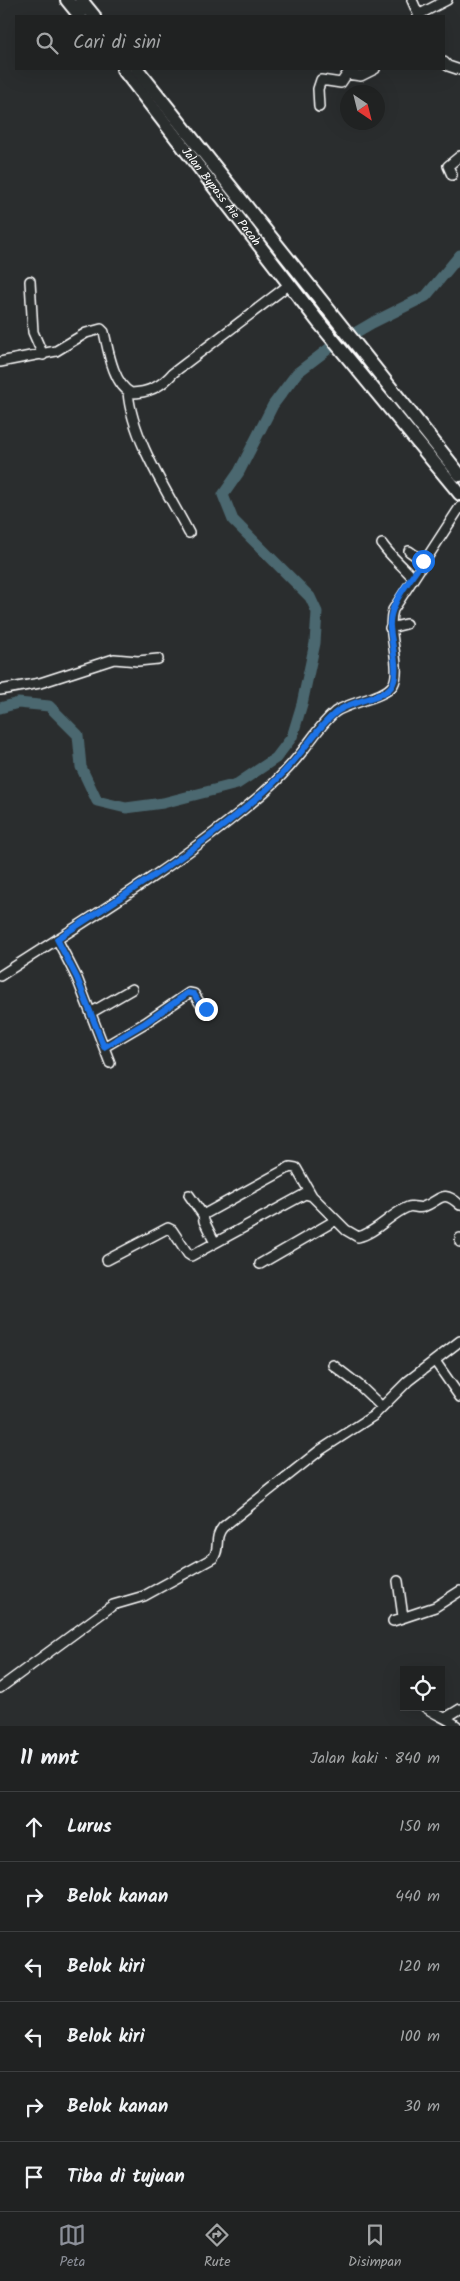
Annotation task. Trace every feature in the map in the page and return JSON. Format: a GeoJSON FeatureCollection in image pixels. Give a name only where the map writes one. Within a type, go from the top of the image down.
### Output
{"type":"FeatureCollection","features":[{"type":"Feature","properties":{"kind":"highway"},"geometry":{"type":"LineString","coordinates":[[67,0],[79,15]]}},
{"type":"Feature","properties":{"kind":"highway"},"geometry":{"type":"LineString","coordinates":[[81,0],[93,15]]}},
{"type":"Feature","properties":{"kind":"highway","name":"Jalan Bypass Aie Pacah"},"geometry":{"type":"LineString","coordinates":[[124,70],[320,324],[460,494]]}},
{"type":"Feature","properties":{"kind":"highway"},"geometry":{"type":"LineString","coordinates":[[137,70],[460,475]]}},
{"type":"Feature","properties":{"kind":"street"},"geometry":{"type":"LineString","coordinates":[[412,0],[419,15]]}},
{"type":"Feature","properties":{"kind":"street"},"geometry":{"type":"LineString","coordinates":[[421,15],[447,0]]}},
{"type":"Feature","properties":{"kind":"street"},"geometry":{"type":"LineString","coordinates":[[445,63],[460,70]]}},
{"type":"Feature","properties":{"kind":"street"},"geometry":{"type":"LineString","coordinates":[[319,107],[318,89],[321,80],[340,83],[347,74],[361,76],[373,70]]}},
{"type":"Feature","properties":{"kind":"street"},"geometry":{"type":"LineString","coordinates":[[452,176],[448,166],[460,156]]}},
{"type":"Feature","properties":{"kind":"street"},"geometry":{"type":"LineString","coordinates":[[30,281],[33,332],[43,355]]}},
{"type":"Feature","properties":{"kind":"street"},"geometry":{"type":"LineString","coordinates":[[128,392],[135,393],[164,384],[173,373],[290,284]]}},
{"type":"Feature","properties":{"kind":"street"},"geometry":{"type":"LineString","coordinates":[[0,362],[43,355],[62,348],[93,330],[101,329],[104,332],[111,364],[128,392],[132,416],[139,433],[189,534]]}},
{"type":"Feature","properties":{"kind":"street"},"geometry":{"type":"LineString","coordinates":[[1,973],[57,939],[184,855],[250,804],[281,776],[326,720],[336,712],[389,689],[396,672],[390,628],[394,606],[460,507]]}},
{"type":"Feature","properties":{"kind":"street"},"geometry":{"type":"LineString","coordinates":[[382,544],[413,578]]}},
{"type":"Feature","properties":{"kind":"street"},"geometry":{"type":"LineString","coordinates":[[409,551],[423,561]]}},
{"type":"Feature","properties":{"kind":"street"},"geometry":{"type":"LineString","coordinates":[[390,628],[406,624]]}},
{"type":"Feature","properties":{"kind":"street"},"geometry":{"type":"LineString","coordinates":[[0,690],[40,683],[114,659],[138,661],[158,659]]}},
{"type":"Feature","properties":{"kind":"street"},"geometry":{"type":"LineString","coordinates":[[57,939],[92,1012],[110,1063]]}},
{"type":"Feature","properties":{"kind":"street"},"geometry":{"type":"LineString","coordinates":[[92,1012],[132,989]]}},
{"type":"Feature","properties":{"kind":"street"},"geometry":{"type":"LineString","coordinates":[[104,1047],[145,1023],[189,993],[194,994],[203,1008],[211,1010]]}},
{"type":"Feature","properties":{"kind":"street"},"geometry":{"type":"LineString","coordinates":[[204,1215],[292,1166],[296,1168],[312,1196],[346,1230],[358,1237],[407,1207],[422,1207],[441,1196],[452,1198],[460,1205]]}},
{"type":"Feature","properties":{"kind":"street"},"geometry":{"type":"LineString","coordinates":[[107,1260],[168,1228],[172,1230],[191,1256],[305,1194],[312,1196]]}},
{"type":"Feature","properties":{"kind":"street"},"geometry":{"type":"LineString","coordinates":[[189,1195],[204,1215],[204,1221],[215,1243]]}},
{"type":"Feature","properties":{"kind":"street"},"geometry":{"type":"LineString","coordinates":[[260,1264],[336,1220]]}},
{"type":"Feature","properties":{"kind":"street"},"geometry":{"type":"LineString","coordinates":[[0,1688],[113,1605],[144,1596],[213,1558],[215,1555],[216,1536],[223,1527],[333,1441],[373,1416],[408,1381],[460,1341]]}},
{"type":"Feature","properties":{"kind":"street"},"geometry":{"type":"LineString","coordinates":[[435,1361],[460,1397]]}},
{"type":"Feature","properties":{"kind":"street"},"geometry":{"type":"LineString","coordinates":[[333,1365],[359,1385],[382,1407]]}},
{"type":"Feature","properties":{"kind":"street"},"geometry":{"type":"LineString","coordinates":[[398,1581],[404,1617]]}},
{"type":"Feature","properties":{"kind":"street"},"geometry":{"type":"LineString","coordinates":[[393,1621],[436,1607],[459,1593]]}},
{"type":"Feature","properties":{"kind":"street"},"geometry":{"type":"LineString","coordinates":[[447,1717],[460,1709]]}},
{"type":"Feature","properties":{"kind":"street"},"geometry":{"type":"LineString","coordinates":[[430,1711],[436,1715],[447,1717],[457,1726]]}},
{"type":"Feature","properties":{"kind":"waterway"},"geometry":{"type":"LineString","coordinates":[[0,708],[18,703],[49,706],[78,735],[81,767],[97,801],[126,808],[163,803],[237,784],[276,758],[292,737],[302,704],[315,643],[317,612],[310,597],[233,520],[223,495],[239,472],[273,405],[297,373],[331,347],[372,323],[426,296],[460,255]]}},
{"type":"Feature","properties":{"kind":"route"},"geometry":{"type":"LineString","coordinates":[[206,1009],[201,1006],[194,994],[188,993],[145,1023],[104,1047],[92,1012],[57,939],[157,874],[250,804],[281,776],[326,720],[336,712],[350,704],[389,689],[396,672],[390,628],[391,616],[394,606],[423,561]]}}]}
